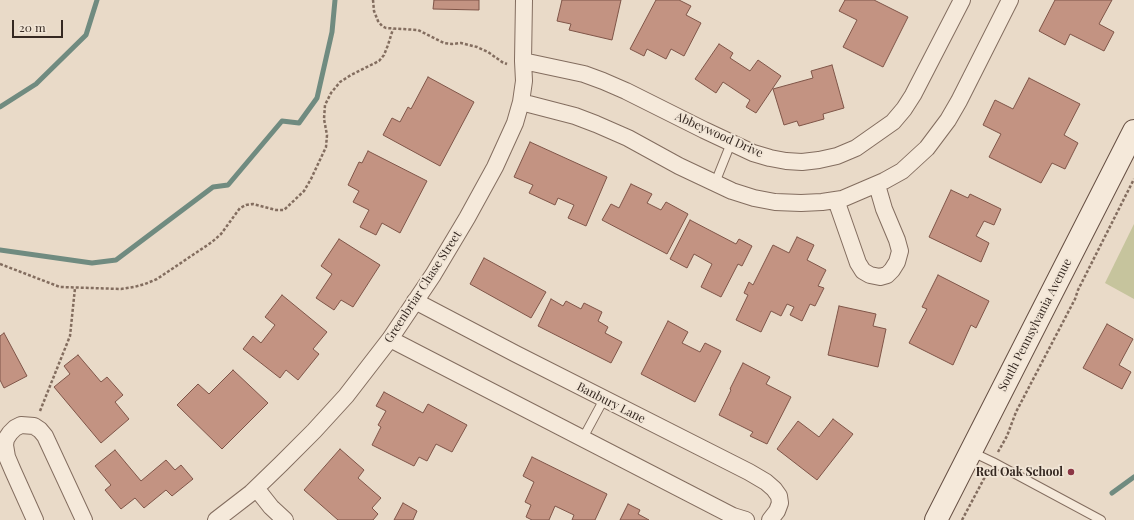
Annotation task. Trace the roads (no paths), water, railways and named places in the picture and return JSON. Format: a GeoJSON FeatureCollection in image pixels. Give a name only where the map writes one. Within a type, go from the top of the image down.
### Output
{"type":"FeatureCollection","features":[{"type":"Feature","properties":{"kind":"main road","name":"South Pennsylvania Avenue"},"geometry":{"type":"LineString","coordinates":[[936,520],[1134,131]]}},
{"type":"Feature","properties":{"kind":"street","name":"Greenbriar Chase Street"},"geometry":{"type":"LineString","coordinates":[[220,519],[256,488],[314,431],[346,396],[390,339],[416,301],[467,218],[495,167],[515,123],[521,102],[524,81],[524,0]]}},
{"type":"Feature","properties":{"kind":"street","name":"Abbeywood Drive"},"geometry":{"type":"LineString","coordinates":[[523,61],[584,74],[603,81],[753,153],[786,161],[802,162],[819,160],[837,156],[856,148],[893,122],[904,109],[926,71],[962,0]]}},
{"type":"Feature","properties":{"kind":"street"},"geometry":{"type":"LineString","coordinates":[[521,102],[575,116],[596,124],[628,138],[680,166],[732,191],[754,198],[775,202],[815,202],[842,199],[877,185],[902,171],[927,148],[948,120],[959,101],[1010,0]]}},
{"type":"Feature","properties":{"kind":"street"},"geometry":{"type":"LineString","coordinates":[[836,200],[858,263],[863,270],[870,275],[880,277],[887,275],[897,262],[900,251],[884,209],[877,185]]}},
{"type":"Feature","properties":{"kind":"street","name":"Banbury Lane"},"geometry":{"type":"LineString","coordinates":[[416,301],[766,482],[779,496],[780,503],[777,512],[770,520]]}},
{"type":"Feature","properties":{"kind":"street"},"geometry":{"type":"LineString","coordinates":[[390,339],[733,516],[746,520]]}},
{"type":"Feature","properties":{"kind":"street"},"geometry":{"type":"LineString","coordinates":[[35,520],[7,457],[5,445],[6,439],[15,428],[21,425],[34,426],[40,430],[51,447],[84,520]]}},
{"type":"Feature","properties":{"kind":"street"},"geometry":{"type":"LineString","coordinates":[[256,488],[285,520]]}},
{"type":"Feature","properties":{"kind":"lane"},"geometry":{"type":"LineString","coordinates":[[716,183],[731,143]]}},
{"type":"Feature","properties":{"kind":"lane"},"geometry":{"type":"LineString","coordinates":[[583,438],[604,399]]}},
{"type":"Feature","properties":{"kind":"lane"},"geometry":{"type":"LineString","coordinates":[[971,452],[993,462],[1101,520]]}},
{"type":"Feature","properties":{"kind":"waterway"},"geometry":{"type":"LineString","coordinates":[[0,107],[36,84],[86,35],[97,0]]}},
{"type":"Feature","properties":{"kind":"waterway"},"geometry":{"type":"LineString","coordinates":[[0,250],[92,263],[116,260],[213,187],[228,185],[282,121],[299,123],[317,98],[332,32],[335,0]]}},
{"type":"Feature","properties":{"kind":"waterway"},"geometry":{"type":"LineString","coordinates":[[1112,493],[1134,477]]}},
{"type":"Feature","properties":{"kind":"place","name":"Red Oak School"},"geometry":{"type":"Point","coordinates":[1071,472]}}]}
